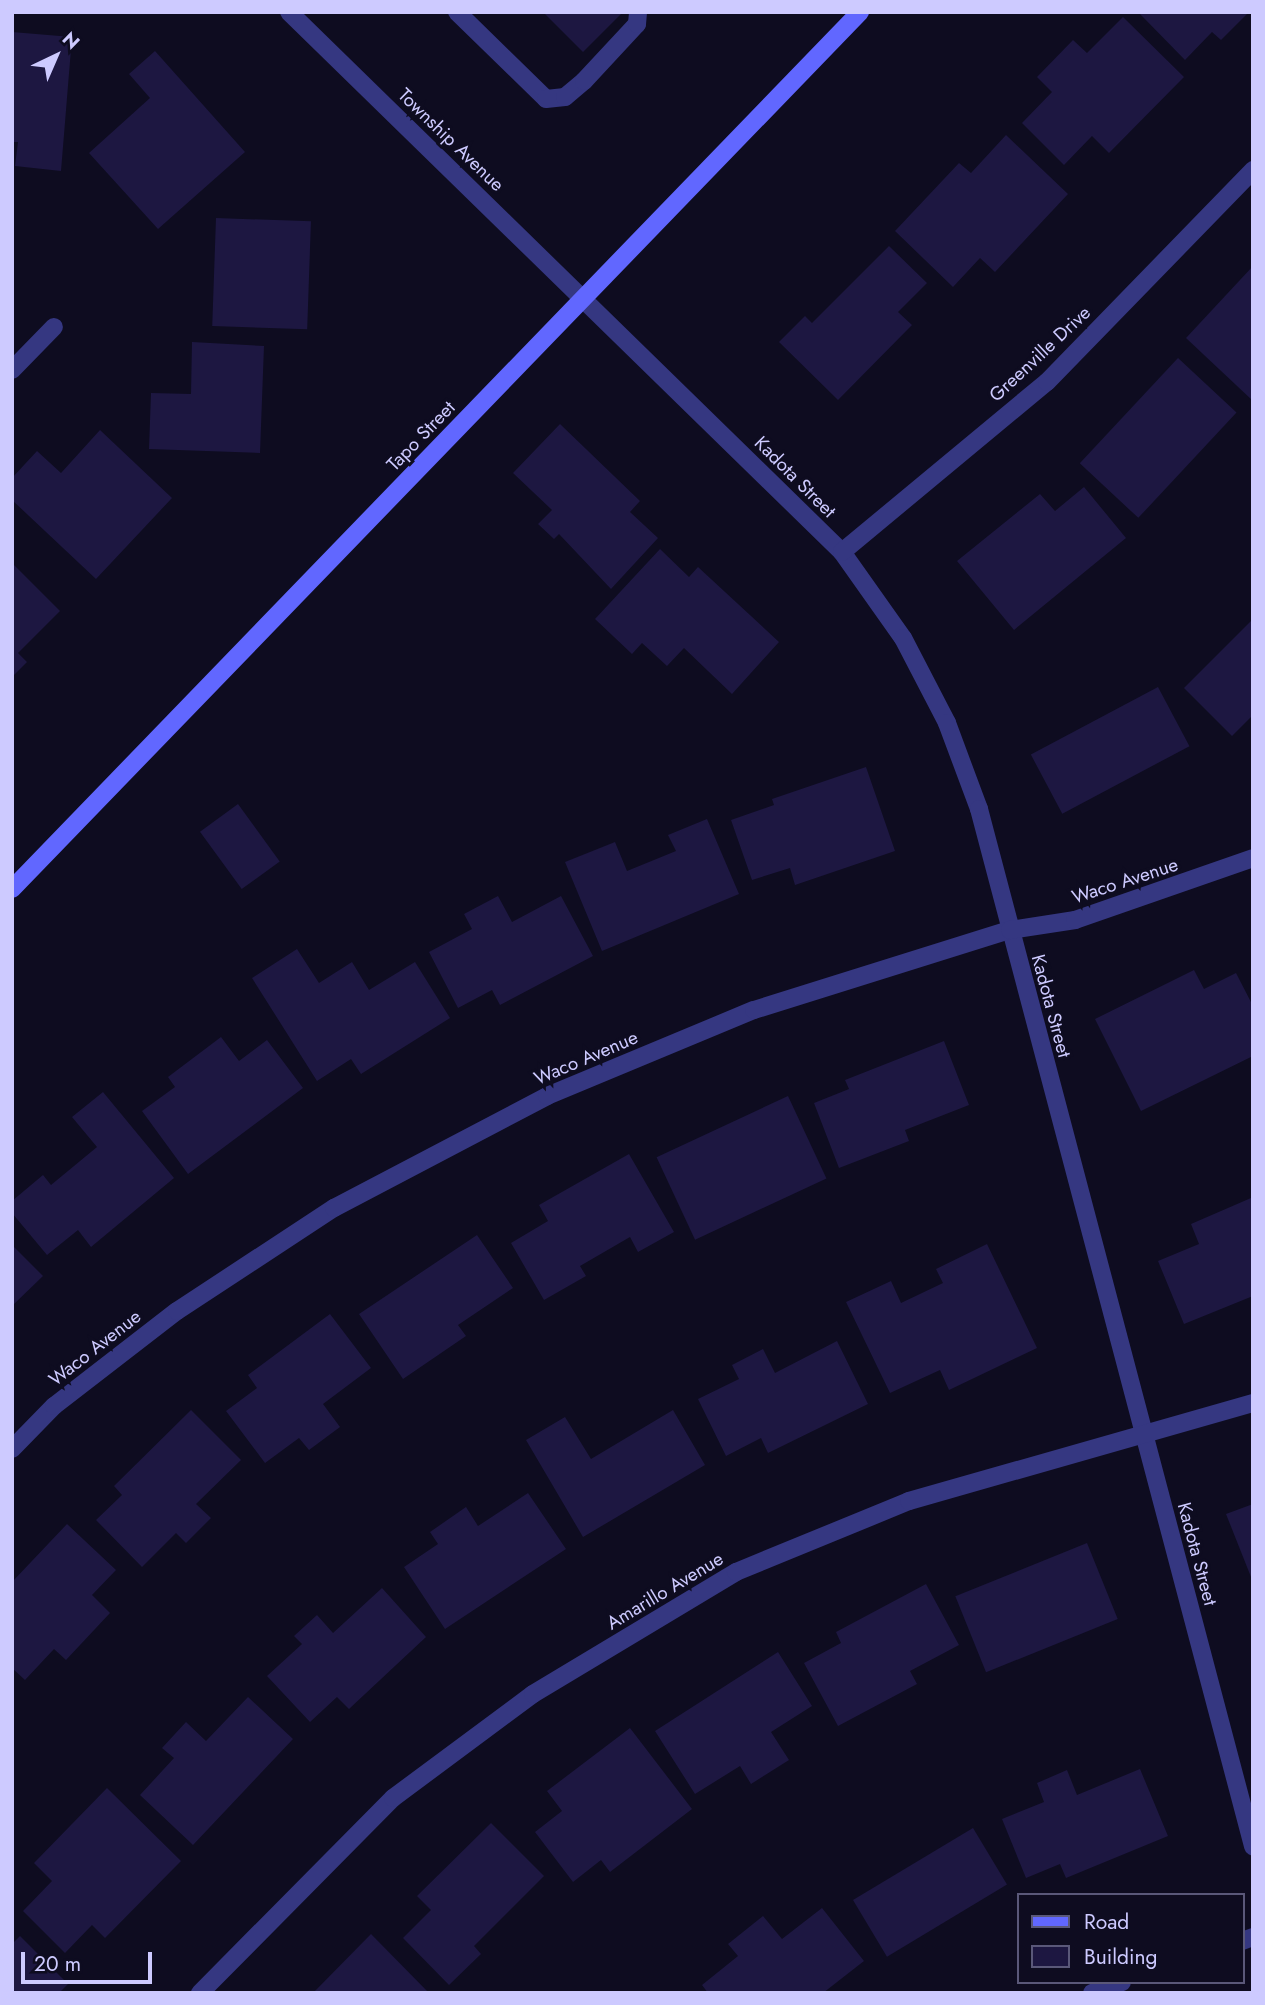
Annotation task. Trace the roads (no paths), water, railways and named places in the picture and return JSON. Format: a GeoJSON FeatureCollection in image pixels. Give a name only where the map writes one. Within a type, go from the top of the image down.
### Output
{"type":"FeatureCollection","features":[{"type":"Feature","properties":{"kind":"street","name":"Township Avenue"},"geometry":{"type":"LineString","coordinates":[[289,12],[584,298]]}},
{"type":"Feature","properties":{"kind":"street"},"geometry":{"type":"LineString","coordinates":[[457,12],[546,99],[565,97],[584,81],[637,24],[638,12]]}},
{"type":"Feature","properties":{"kind":"street","name":"Tapo Street"},"geometry":{"type":"LineString","coordinates":[[12,889],[584,298],[853,15]]}},
{"type":"Feature","properties":{"kind":"street","name":"Greenville Drive"},"geometry":{"type":"LineString","coordinates":[[842,552],[1047,382],[1253,170]]}},
{"type":"Feature","properties":{"kind":"street","name":"Kadota Street"},"geometry":{"type":"LineString","coordinates":[[584,298],[842,552],[903,638],[947,723],[979,809],[1253,1846]]}},
{"type":"Feature","properties":{"kind":"street"},"geometry":{"type":"LineString","coordinates":[[12,370],[54,327]]}},
{"type":"Feature","properties":{"kind":"street","name":"Waco Avenue"},"geometry":{"type":"LineString","coordinates":[[12,1449],[54,1406],[177,1311],[334,1208],[535,1102],[754,1010],[1010,930],[1075,920],[1253,858]]}},
{"type":"Feature","properties":{"kind":"street","name":"Amarillo Avenue"},"geometry":{"type":"LineString","coordinates":[[200,1993],[393,1798],[533,1694],[736,1572],[909,1500],[1253,1404]]}},
{"type":"Feature","properties":{"kind":"street"},"geometry":{"type":"LineString","coordinates":[[1092,1993],[1117,1984]]}}]}
